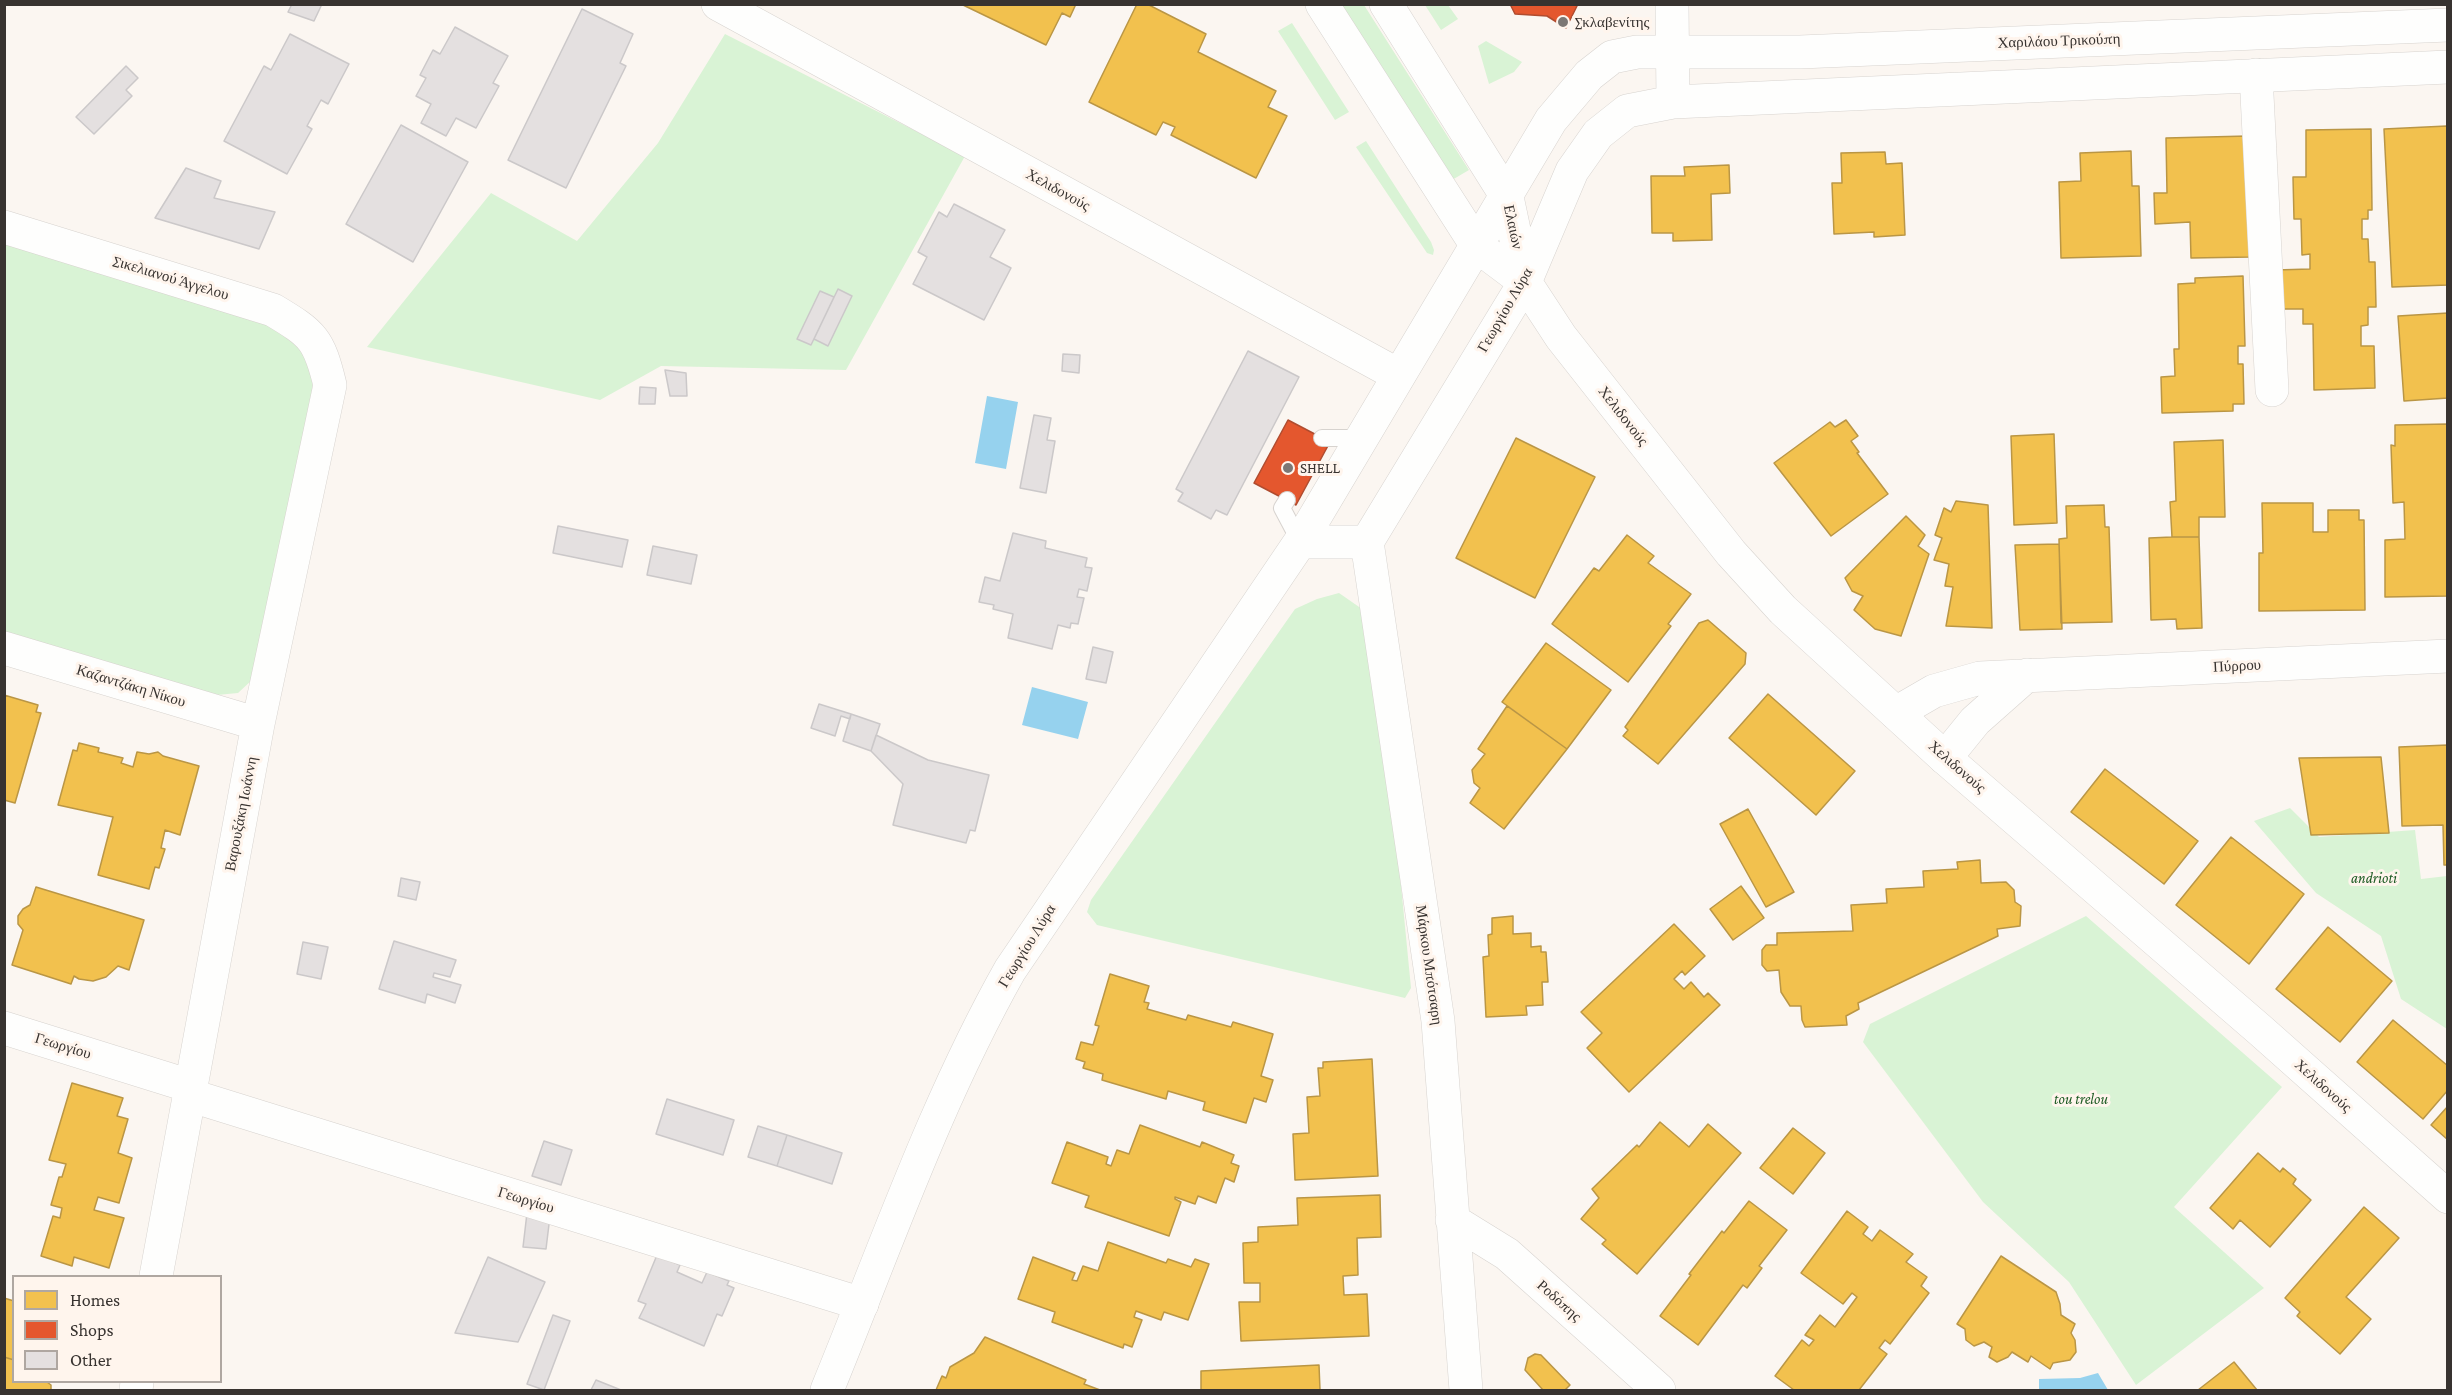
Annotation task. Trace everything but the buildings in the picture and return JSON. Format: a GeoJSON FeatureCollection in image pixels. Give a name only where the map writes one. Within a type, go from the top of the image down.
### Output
{"type":"FeatureCollection","features":[{"type":"Feature","properties":{"kind":"street","name":"Χελιδονούς"},"geometry":{"type":"LineString","coordinates":[[718,4],[1398,375]]}},
{"type":"Feature","properties":{"kind":"street","name":"Ελαιών"},"geometry":{"type":"LineString","coordinates":[[1322,4],[1477,246],[1525,282]]}},
{"type":"Feature","properties":{"kind":"street","name":"Ελαιών"},"geometry":{"type":"LineString","coordinates":[[1386,4],[1507,197],[1525,282]]}},
{"type":"Feature","properties":{"kind":"street"},"geometry":{"type":"LineString","coordinates":[[1672,4],[1673,102],[2448,66]]}},
{"type":"Feature","properties":{"kind":"street","name":"Χαριλάου Τρικούπη"},"geometry":{"type":"LineString","coordinates":[[1671,50],[1800,52],[2448,25]]}},
{"type":"Feature","properties":{"kind":"street","name":"Γεωργίου Λύρα"},"geometry":{"type":"LineString","coordinates":[[827,1390],[952,1083],[980,1024],[1010,970],[1300,542],[1551,120],[1589,75],[1612,57],[1637,52],[1671,50]]}},
{"type":"Feature","properties":{"kind":"street"},"geometry":{"type":"LineString","coordinates":[[2256,75],[2272,390]]}},
{"type":"Feature","properties":{"kind":"street","name":"Γεωργίου Λύρα"},"geometry":{"type":"LineString","coordinates":[[1367,542],[1525,282],[1572,171],[1598,134],[1627,111],[1673,102]]}},
{"type":"Feature","properties":{"kind":"street","name":"Σικελιανού Άγγελου"},"geometry":{"type":"LineString","coordinates":[[4,227],[273,310],[305,330],[323,354]]}},
{"type":"Feature","properties":{"kind":"street","name":"Χελιδονούς"},"geometry":{"type":"LineString","coordinates":[[1525,282],[1561,337],[1731,553],[1783,610],[1945,758],[2260,1030],[2448,1197]]}},
{"type":"Feature","properties":{"kind":"street","name":"Βαρουξάκη Ιωάννη"},"geometry":{"type":"LineString","coordinates":[[156,1275],[258,724],[330,385],[323,354]]}},
{"type":"Feature","properties":{"kind":"street"},"geometry":{"type":"LineString","coordinates":[[1300,542],[1367,542]]}},
{"type":"Feature","properties":{"kind":"street","name":"Μάρκου Μπότσαρη"},"geometry":{"type":"LineString","coordinates":[[1367,542],[1438,1021],[1466,1390]]}},
{"type":"Feature","properties":{"kind":"street","name":"Καζαντζάκη Νίκου"},"geometry":{"type":"LineString","coordinates":[[4,648],[258,724]]}},
{"type":"Feature","properties":{"kind":"street","name":"Πύρρου"},"geometry":{"type":"LineString","coordinates":[[1896,713],[1934,691],[1980,678],[2448,656]]}},
{"type":"Feature","properties":{"kind":"street"},"geometry":{"type":"LineString","coordinates":[[1945,758],[1981,715],[2027,675]]}},
{"type":"Feature","properties":{"kind":"street","name":"Γεωργίου"},"geometry":{"type":"LineString","coordinates":[[4,1028],[189,1090],[862,1304]]}},
{"type":"Feature","properties":{"kind":"street","name":"Ροδόπης"},"geometry":{"type":"LineString","coordinates":[[1452,1220],[1507,1254],[1659,1390]]}},
{"type":"Feature","properties":{"kind":"lane"},"geometry":{"type":"LineString","coordinates":[[1322,438],[1361,438]]}},
{"type":"Feature","properties":{"kind":"lane"},"geometry":{"type":"LineString","coordinates":[[1287,500],[1282,508],[1300,542]]}},
{"type":"Feature","properties":{"kind":"green space"},"geometry":{"type":"Polygon","coordinates":[[[1342,5],[1364,5],[1469,170],[1452,180],[1342,5]]]}},
{"type":"Feature","properties":{"kind":"green space"},"geometry":{"type":"Polygon","coordinates":[[[1425,5],[1448,5],[1458,19],[1441,30],[1425,5]]]}},
{"type":"Feature","properties":{"kind":"green space"},"geometry":{"type":"Polygon","coordinates":[[[1292,23],[1349,112],[1335,120],[1278,31],[1292,23]]]}},
{"type":"Feature","properties":{"kind":"green space"},"geometry":{"type":"Polygon","coordinates":[[[725,34],[965,156],[846,370],[661,366],[600,400],[367,347],[491,193],[577,241],[658,143],[725,34]]]}},
{"type":"Feature","properties":{"kind":"green space"},"geometry":{"type":"Polygon","coordinates":[[[1486,41],[1522,62],[1514,72],[1489,84],[1478,46],[1486,41]]]}},
{"type":"Feature","properties":{"kind":"green space"},"geometry":{"type":"Polygon","coordinates":[[[1366,141],[1431,242],[1433,255],[1427,253],[1356,147],[1366,141]]]}},
{"type":"Feature","properties":{"kind":"green space"},"geometry":{"type":"Polygon","coordinates":[[[4,237],[278,325],[307,356],[312,373],[313,398],[252,680],[238,693],[217,695],[5,632],[4,237]]]}},
{"type":"Feature","properties":{"kind":"green space"},"geometry":{"type":"Polygon","coordinates":[[[1339,593],[1375,618],[1411,988],[1405,998],[1097,925],[1087,912],[1091,900],[1295,609],[1317,599],[1339,593]]]}},
{"type":"Feature","properties":{"kind":"green space","name":"andrioti"},"geometry":{"type":"Polygon","coordinates":[[[2290,808],[2319,837],[2415,830],[2421,879],[2447,876],[2447,1029],[2401,999],[2381,936],[2316,893],[2254,821],[2290,808]]]}},
{"type":"Feature","properties":{"kind":"green space","name":"tou trelou"},"geometry":{"type":"Polygon","coordinates":[[[2086,916],[2282,1087],[2174,1207],[2264,1288],[2136,1385],[2069,1282],[1983,1202],[1863,1042],[1870,1024],[2086,916]]]}},
{"type":"Feature","properties":{"kind":"water"},"geometry":{"type":"Polygon","coordinates":[[[987,396],[1018,402],[1006,469],[975,463],[987,396]]]}},
{"type":"Feature","properties":{"kind":"water"},"geometry":{"type":"Polygon","coordinates":[[[1032,687],[1088,702],[1078,739],[1022,725],[1032,687]]]}},
{"type":"Feature","properties":{"kind":"water"},"geometry":{"type":"Polygon","coordinates":[[[2098,1373],[2108,1390],[2039,1390],[2039,1379],[2080,1378],[2098,1373]]]}},
{"type":"Feature","properties":{"kind":"place","name":"Σκλαβενίτης"},"geometry":{"type":"Point","coordinates":[1563,22]}},
{"type":"Feature","properties":{"kind":"place","name":"SHELL"},"geometry":{"type":"Point","coordinates":[1288,468]}}]}
